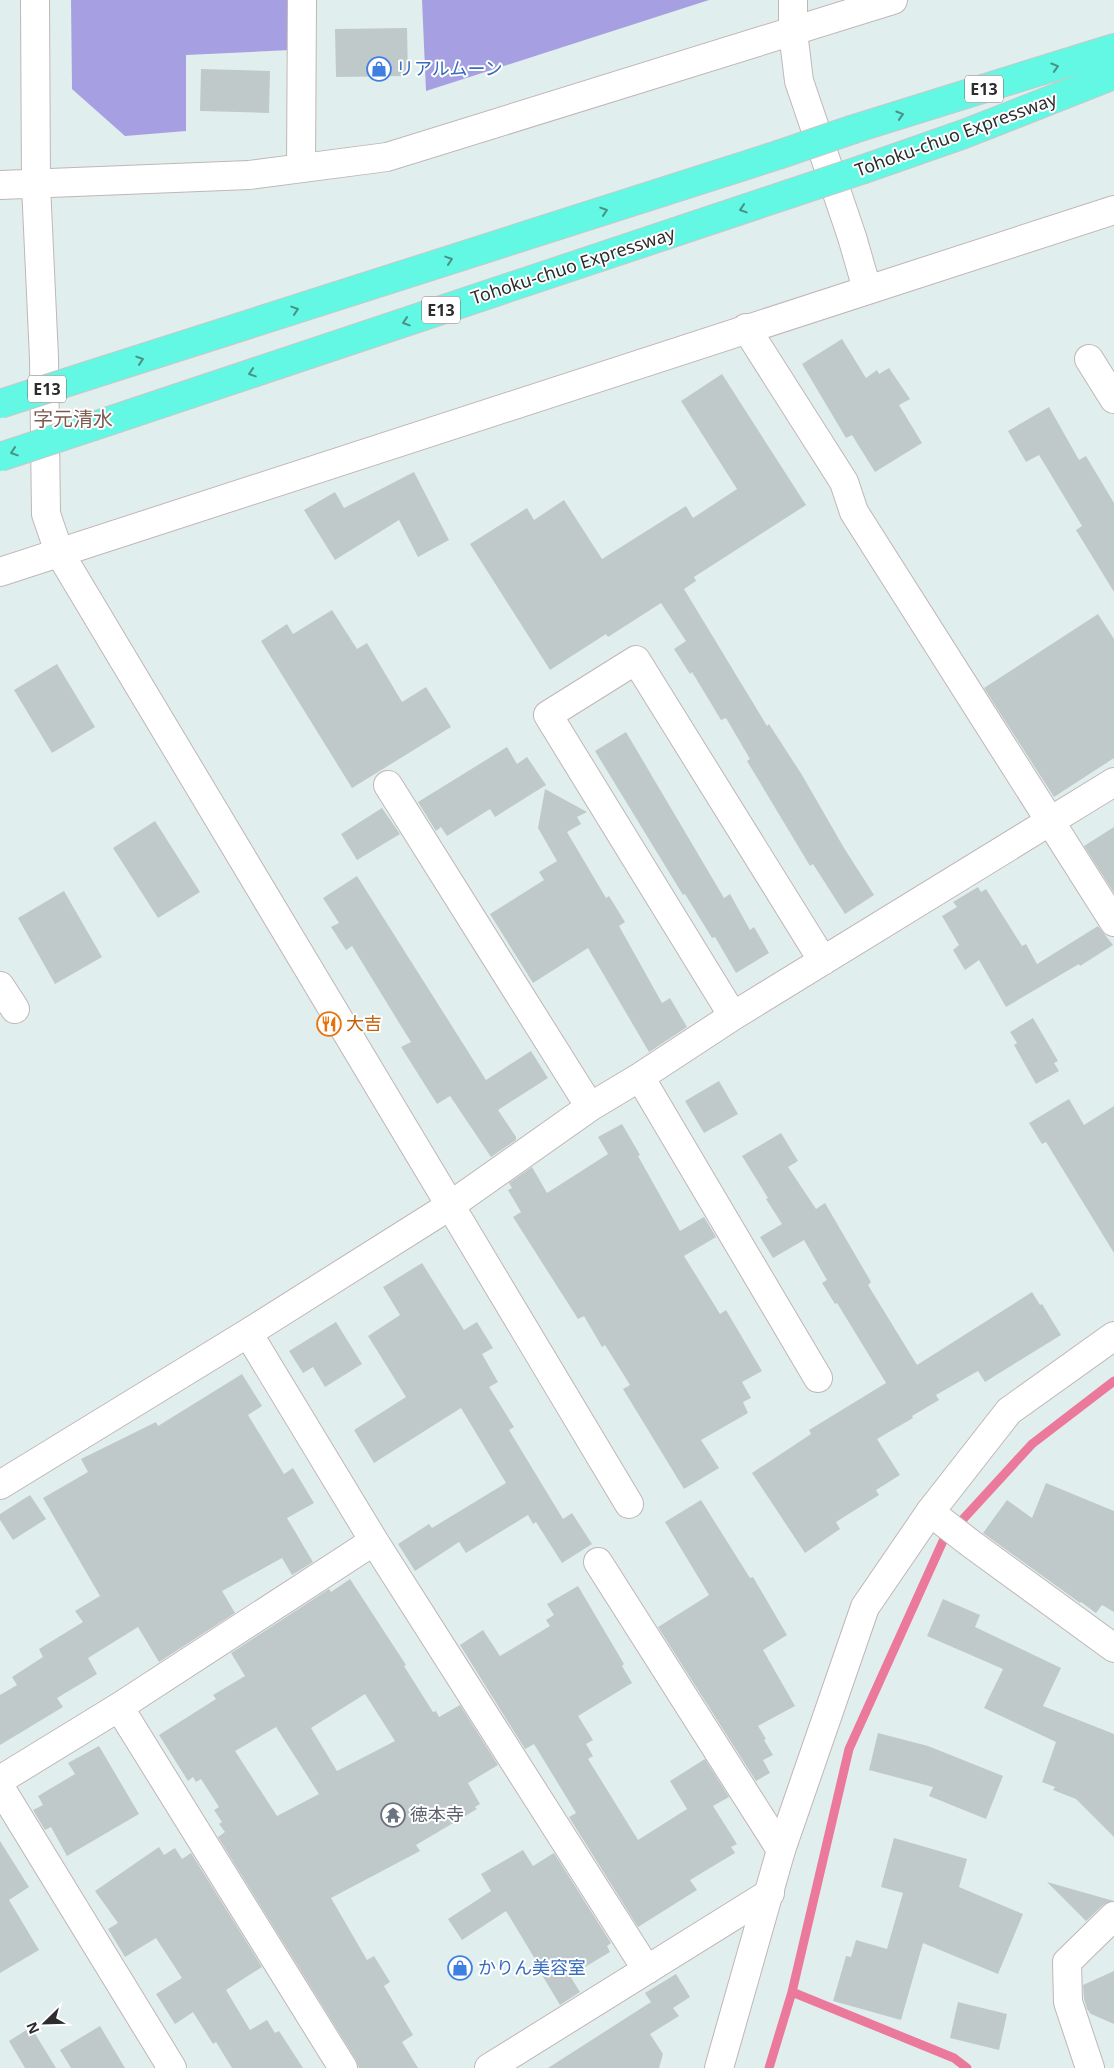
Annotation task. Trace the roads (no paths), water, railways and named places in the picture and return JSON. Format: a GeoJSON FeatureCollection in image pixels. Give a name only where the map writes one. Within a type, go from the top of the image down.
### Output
{"type":"FeatureCollection","features":[{"type":"Feature","properties":{"kind":"highway","name":"Tohoku-chuo Expressway"},"geometry":{"type":"LineString","coordinates":[[0,404],[854,129],[1114,48]]}},
{"type":"Feature","properties":{"kind":"highway","name":"Tohoku-chuo Expressway"},"geometry":{"type":"LineString","coordinates":[[0,457],[864,170],[964,134],[1114,75]]}},
{"type":"Feature","properties":{"kind":"street"},"geometry":{"type":"LineString","coordinates":[[35,0],[36,185],[44,358],[46,514],[59,552],[629,1504]]}},
{"type":"Feature","properties":{"kind":"street"},"geometry":{"type":"LineString","coordinates":[[301,168],[302,0]]}},
{"type":"Feature","properties":{"kind":"street"},"geometry":{"type":"LineString","coordinates":[[793,0],[793,32],[799,81],[852,237],[867,289]]}},
{"type":"Feature","properties":{"kind":"street"},"geometry":{"type":"LineString","coordinates":[[0,185],[249,175],[387,157],[893,0]]}},
{"type":"Feature","properties":{"kind":"street"},"geometry":{"type":"LineString","coordinates":[[0,572],[746,328],[1114,210]]}},
{"type":"Feature","properties":{"kind":"street"},"geometry":{"type":"LineString","coordinates":[[746,328],[844,482],[854,512],[1114,922]]}},
{"type":"Feature","properties":{"kind":"street"},"geometry":{"type":"LineString","coordinates":[[1089,359],[1114,399]]}},
{"type":"Feature","properties":{"kind":"street"},"geometry":{"type":"LineString","coordinates":[[733,1016],[548,715],[636,660],[823,961]]}},
{"type":"Feature","properties":{"kind":"street"},"geometry":{"type":"LineString","coordinates":[[0,1485],[248,1333],[451,1205],[590,1107],[640,1077],[733,1016],[1114,782]]}},
{"type":"Feature","properties":{"kind":"street"},"geometry":{"type":"LineString","coordinates":[[388,785],[590,1107]]}},
{"type":"Feature","properties":{"kind":"street"},"geometry":{"type":"LineString","coordinates":[[0,986],[15,1009]]}},
{"type":"Feature","properties":{"kind":"street"},"geometry":{"type":"LineString","coordinates":[[640,1077],[818,1378]]}},
{"type":"Feature","properties":{"kind":"street"},"geometry":{"type":"LineString","coordinates":[[248,1333],[374,1541],[647,1970]]}},
{"type":"Feature","properties":{"kind":"street"},"geometry":{"type":"LineString","coordinates":[[719,2068],[782,1850],[865,1607],[930,1512],[1009,1411],[1114,1336]]}},
{"type":"Feature","properties":{"kind":"street"},"geometry":{"type":"LineString","coordinates":[[930,1512],[1114,1648]]}},
{"type":"Feature","properties":{"kind":"street"},"geometry":{"type":"LineString","coordinates":[[0,1780],[119,1707],[374,1541]]}},
{"type":"Feature","properties":{"kind":"street"},"geometry":{"type":"LineString","coordinates":[[598,1562],[782,1850]]}},
{"type":"Feature","properties":{"kind":"street"},"geometry":{"type":"LineString","coordinates":[[119,1707],[343,2068]]}},
{"type":"Feature","properties":{"kind":"street"},"geometry":{"type":"LineString","coordinates":[[0,1787],[172,2068]]}},
{"type":"Feature","properties":{"kind":"street"},"geometry":{"type":"LineString","coordinates":[[490,2068],[770,1893]]}},
{"type":"Feature","properties":{"kind":"street"},"geometry":{"type":"LineString","coordinates":[[1090,2068],[1068,2002],[1067,1962],[1114,1916]]}},
{"type":"Feature","properties":{"kind":"waterway"},"geometry":{"type":"LineString","coordinates":[[769,2068],[792,1992],[849,1749],[943,1541],[1032,1444],[1114,1381]]}},
{"type":"Feature","properties":{"kind":"waterway"},"geometry":{"type":"LineString","coordinates":[[792,1992],[954,2058],[967,2068]]}},
{"type":"Feature","properties":{"kind":"place","name":"リアルムーン"},"geometry":{"type":"Point","coordinates":[379,69]}},
{"type":"Feature","properties":{"kind":"place","name":"大吉"},"geometry":{"type":"Point","coordinates":[329,1024]}},
{"type":"Feature","properties":{"kind":"place","name":"徳本寺"},"geometry":{"type":"Point","coordinates":[393,1815]}},
{"type":"Feature","properties":{"kind":"place","name":"かりん美容室"},"geometry":{"type":"Point","coordinates":[460,1968]}},
{"type":"Feature","properties":{"kind":"district","name":"字元清水"},"geometry":{"type":"Point","coordinates":[73,419]}}]}
